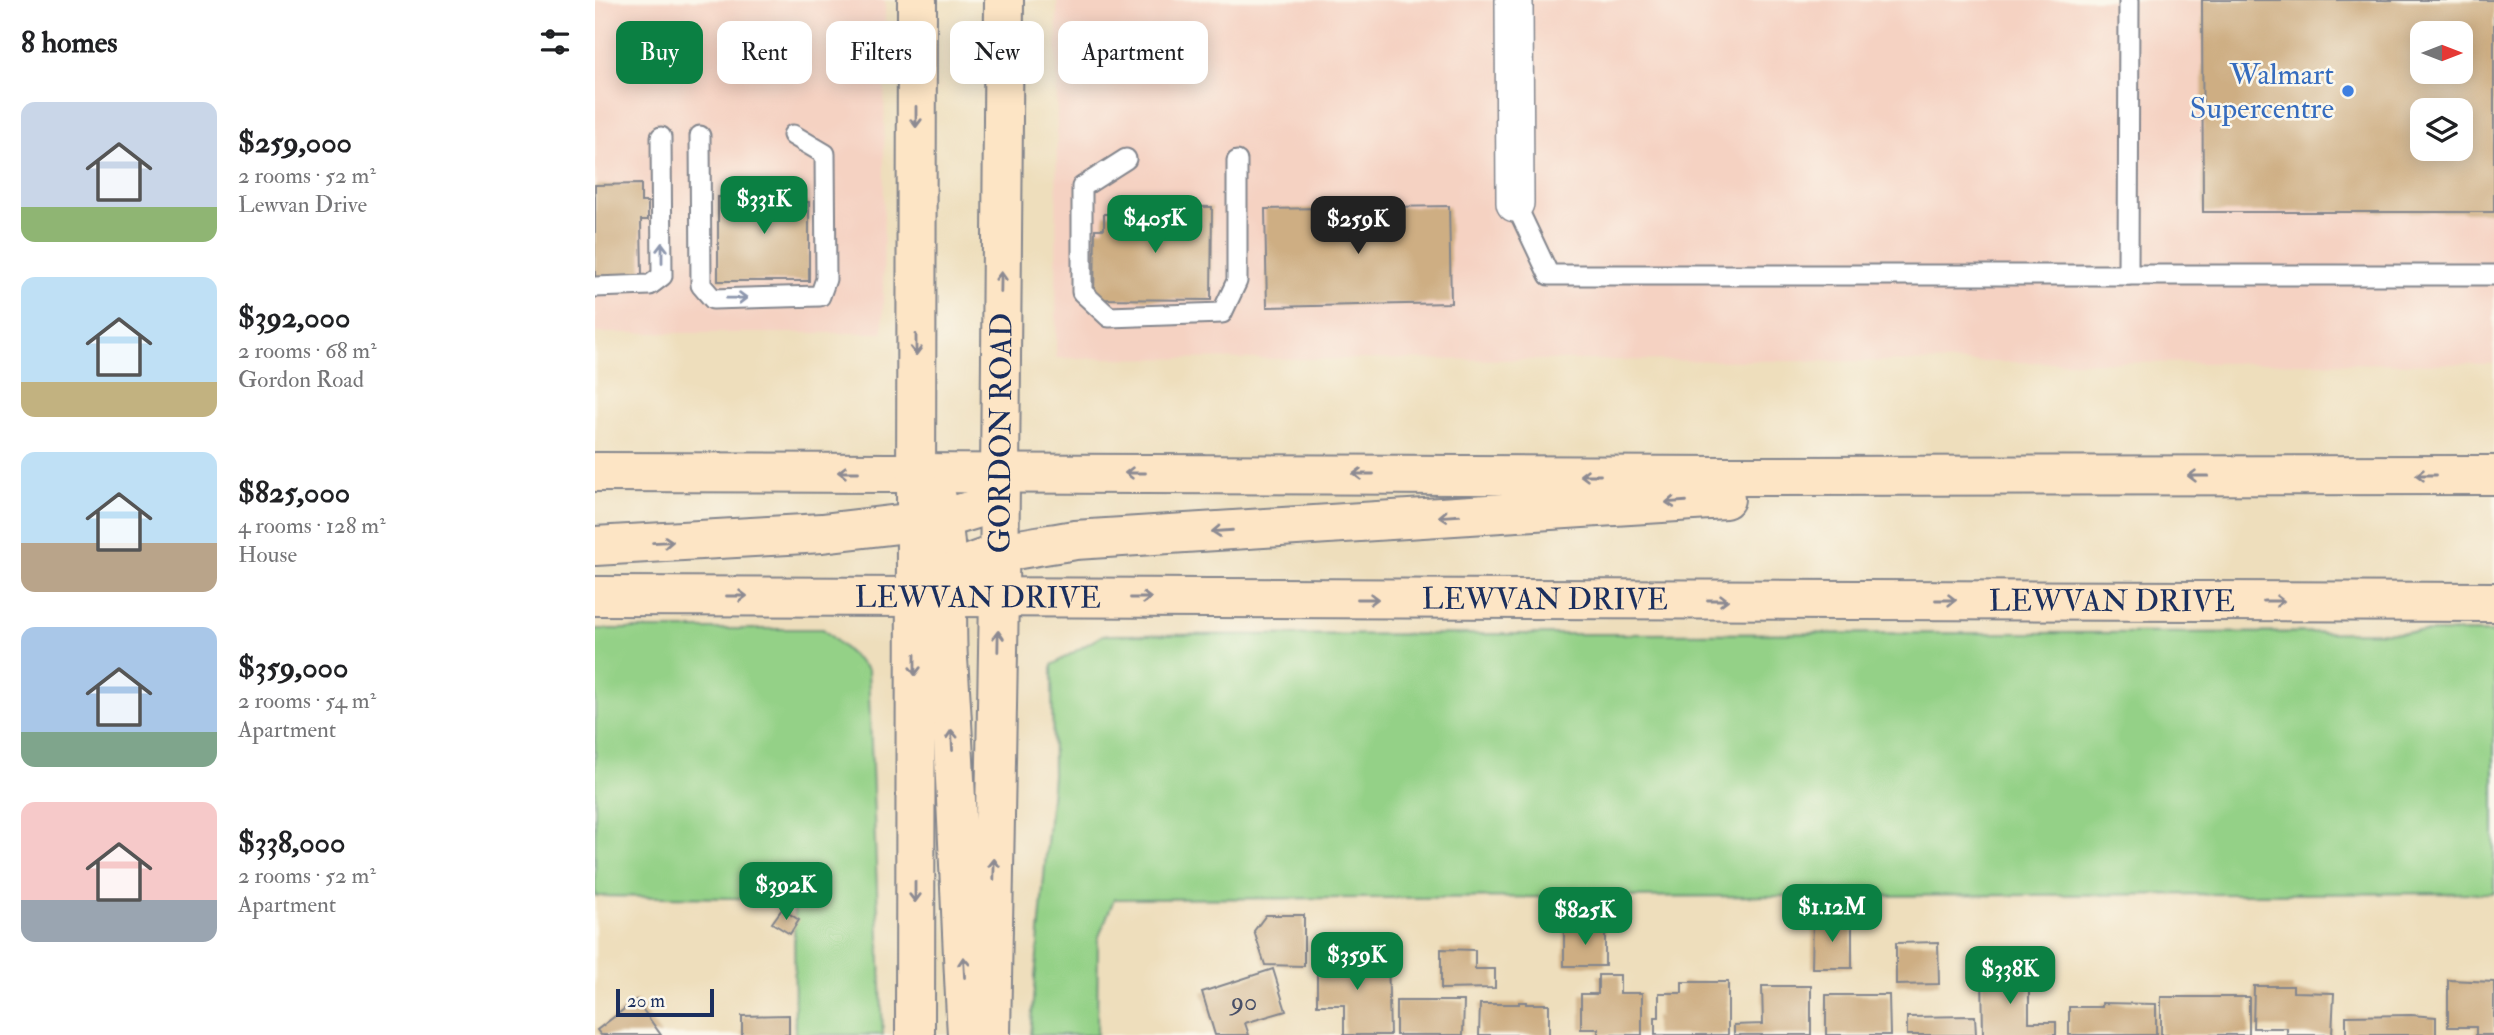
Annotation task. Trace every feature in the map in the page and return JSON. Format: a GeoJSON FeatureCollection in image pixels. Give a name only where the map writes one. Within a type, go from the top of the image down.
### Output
{"type":"FeatureCollection","features":[{"type":"Feature","properties":{"kind":"main road"},"geometry":{"type":"LineString","coordinates":[[916,0],[916,472],[929,521],[936,591],[968,1035]]}},
{"type":"Feature","properties":{"kind":"main road","name":"GORDON ROAD"},"geometry":{"type":"LineString","coordinates":[[991,1035],[999,597],[1004,0]]}},
{"type":"Feature","properties":{"kind":"main road"},"geometry":{"type":"LineString","coordinates":[[595,472],[2494,475]]}},
{"type":"Feature","properties":{"kind":"main road"},"geometry":{"type":"LineString","coordinates":[[595,546],[822,533],[929,521],[979,508],[988,501],[999,473]]}},
{"type":"Feature","properties":{"kind":"main road"},"geometry":{"type":"LineString","coordinates":[[915,1035],[936,591],[964,566],[1030,545],[1089,539],[2087,476]]}},
{"type":"Feature","properties":{"kind":"main road","name":"LEWVAN DRIVE"},"geometry":{"type":"LineString","coordinates":[[595,596],[936,591],[999,597],[2494,602]]}},
{"type":"Feature","properties":{"kind":"street"},"geometry":{"type":"LineString","coordinates":[[1514,0],[1515,203]]}},
{"type":"Feature","properties":{"kind":"lane"},"geometry":{"type":"LineString","coordinates":[[2128,275],[2129,0]]}},
{"type":"Feature","properties":{"kind":"lane"},"geometry":{"type":"LineString","coordinates":[[700,136],[701,285],[713,299],[820,296],[826,279],[825,154],[793,135]]}},
{"type":"Feature","properties":{"kind":"lane"},"geometry":{"type":"LineString","coordinates":[[595,287],[650,285],[662,276],[661,137]]}},
{"type":"Feature","properties":{"kind":"lane"},"geometry":{"type":"LineString","coordinates":[[1126,159],[1082,187],[1082,292],[1109,317],[1222,313],[1237,281],[1237,161]]}},
{"type":"Feature","properties":{"kind":"lane"},"geometry":{"type":"LineString","coordinates":[[1515,203],[1549,275],[2494,275]]}},
{"type":"Feature","properties":{"kind":"shaded area"},"geometry":{"type":"Polygon","coordinates":[[[595,0],[885,0],[885,21],[826,21],[826,84],[884,84],[883,333],[595,333],[595,0]]]}},
{"type":"Feature","properties":{"kind":"shaded area"},"geometry":{"type":"Polygon","coordinates":[[[1057,0],[2494,0],[2494,364],[1056,358],[1057,0]]]}},
{"type":"Feature","properties":{"kind":"green space"},"geometry":{"type":"Polygon","coordinates":[[[595,629],[823,629],[868,670],[883,1035],[795,1035],[794,899],[595,896],[595,629]]]}},
{"type":"Feature","properties":{"kind":"green space"},"geometry":{"type":"Polygon","coordinates":[[[2494,632],[2494,893],[1114,899],[1098,939],[1097,1035],[1030,1035],[1053,775],[1052,665],[1103,635],[2494,632]]]}},
{"type":"Feature","properties":{"kind":"building","name":"Walmart Supercentre"},"geometry":{"type":"Polygon","coordinates":[[[2202,0],[2494,0],[2494,212],[2203,212],[2202,0]]]}},
{"type":"Feature","properties":{"kind":"building"},"geometry":{"type":"Polygon","coordinates":[[[641,184],[641,202],[648,202],[648,220],[641,220],[642,276],[595,277],[595,185],[641,184]]]}},
{"type":"Feature","properties":{"kind":"building"},"geometry":{"type":"Polygon","coordinates":[[[753,184],[793,184],[793,202],[809,202],[809,281],[718,281],[718,197],[754,197],[753,184]]]}},
{"type":"Feature","properties":{"kind":"building"},"geometry":{"type":"Polygon","coordinates":[[[1154,206],[1212,207],[1211,300],[1094,299],[1095,229],[1104,229],[1104,214],[1154,214],[1154,206]]]}},
{"type":"Feature","properties":{"kind":"building"},"geometry":{"type":"Polygon","coordinates":[[[1449,206],[1451,303],[1267,307],[1265,209],[1449,206]]]}},
{"type":"Feature","properties":{"kind":"building"},"geometry":{"type":"Polygon","coordinates":[[[782,909],[799,920],[790,934],[772,923],[782,909]]]}},
{"type":"Feature","properties":{"kind":"building"},"geometry":{"type":"Polygon","coordinates":[[[1266,915],[1304,915],[1304,966],[1265,965],[1254,931],[1266,915]]]}},
{"type":"Feature","properties":{"kind":"building"},"geometry":{"type":"Polygon","coordinates":[[[1852,918],[1852,968],[1812,968],[1813,920],[1852,918]]]}},
{"type":"Feature","properties":{"kind":"building"},"geometry":{"type":"Polygon","coordinates":[[[1605,927],[1605,966],[1564,966],[1564,928],[1605,927]]]}},
{"type":"Feature","properties":{"kind":"building"},"geometry":{"type":"Polygon","coordinates":[[[1938,942],[1939,984],[1896,985],[1896,943],[1938,942]]]}},
{"type":"Feature","properties":{"kind":"building"},"geometry":{"type":"Polygon","coordinates":[[[1441,949],[1475,950],[1475,969],[1495,969],[1495,988],[1441,989],[1441,949]]]}},
{"type":"Feature","properties":{"kind":"building"},"geometry":{"type":"Polygon","coordinates":[[[1388,957],[1390,1035],[1344,1035],[1344,1005],[1317,1005],[1317,959],[1388,957]]]}},
{"type":"Feature","properties":{"kind":"building"},"geometry":{"type":"Polygon","coordinates":[[[1273,969],[1286,1011],[1245,1023],[1249,1035],[1215,1035],[1202,992],[1273,969]]]}},
{"type":"Feature","properties":{"kind":"building"},"geometry":{"type":"Polygon","coordinates":[[[1982,971],[2029,971],[2029,1022],[2056,1022],[2056,1035],[1983,1035],[1982,971]]]}},
{"type":"Feature","properties":{"kind":"building"},"geometry":{"type":"Polygon","coordinates":[[[1598,975],[1620,975],[1620,993],[1642,993],[1642,1035],[1598,1035],[1598,1029],[1581,1029],[1581,994],[1598,994],[1598,975]]]}},
{"type":"Feature","properties":{"kind":"building"},"geometry":{"type":"Polygon","coordinates":[[[2448,980],[2494,982],[2494,1035],[2476,1035],[2476,1027],[2448,1027],[2448,980]]]}},
{"type":"Feature","properties":{"kind":"building"},"geometry":{"type":"Polygon","coordinates":[[[1682,982],[1728,982],[1728,1035],[1655,1035],[1655,1017],[1659,1017],[1659,993],[1682,993],[1682,982]]]}},
{"type":"Feature","properties":{"kind":"building"},"geometry":{"type":"Polygon","coordinates":[[[1762,986],[1811,986],[1811,1035],[1734,1035],[1734,1025],[1763,1024],[1762,986]]]}},
{"type":"Feature","properties":{"kind":"building"},"geometry":{"type":"Polygon","coordinates":[[[2254,986],[2293,986],[2293,992],[2334,993],[2332,1035],[2287,1035],[2287,1028],[2253,1028],[2254,986]]]}},
{"type":"Feature","properties":{"kind":"building"},"geometry":{"type":"Polygon","coordinates":[[[1826,995],[1889,995],[1890,1035],[1826,1035],[1826,995]]]}},
{"type":"Feature","properties":{"kind":"building"},"geometry":{"type":"Polygon","coordinates":[[[2161,997],[2249,997],[2249,1035],[2161,1035],[2161,997]]]}},
{"type":"Feature","properties":{"kind":"building"},"geometry":{"type":"Polygon","coordinates":[[[636,1000],[661,1035],[601,1035],[597,1030],[636,1000]]]}},
{"type":"Feature","properties":{"kind":"building"},"geometry":{"type":"Polygon","coordinates":[[[1396,1001],[1464,1001],[1463,1035],[1396,1035],[1396,1001]]]}},
{"type":"Feature","properties":{"kind":"building"},"geometry":{"type":"Polygon","coordinates":[[[2102,1003],[2156,1004],[2156,1035],[2069,1035],[2069,1007],[2102,1007],[2102,1003]]]}},
{"type":"Feature","properties":{"kind":"building"},"geometry":{"type":"Polygon","coordinates":[[[1480,1004],[1549,1004],[1549,1035],[1479,1035],[1480,1004]]]}},
{"type":"Feature","properties":{"kind":"building"},"geometry":{"type":"Polygon","coordinates":[[[789,1015],[789,1035],[742,1035],[742,1016],[789,1015]]]}},
{"type":"Feature","properties":{"kind":"building"},"geometry":{"type":"Polygon","coordinates":[[[1975,1016],[1976,1035],[1907,1035],[1907,1017],[1975,1016]]]}},
{"type":"Feature","properties":{"kind":"building"},"geometry":{"type":"Polygon","coordinates":[[[2346,1016],[2436,1017],[2436,1035],[2346,1035],[2346,1016]]]}},
{"type":"Feature","properties":{"kind":"place","name":"Walmart Supercentre"},"geometry":{"type":"Point","coordinates":[2348,91]}}]}
